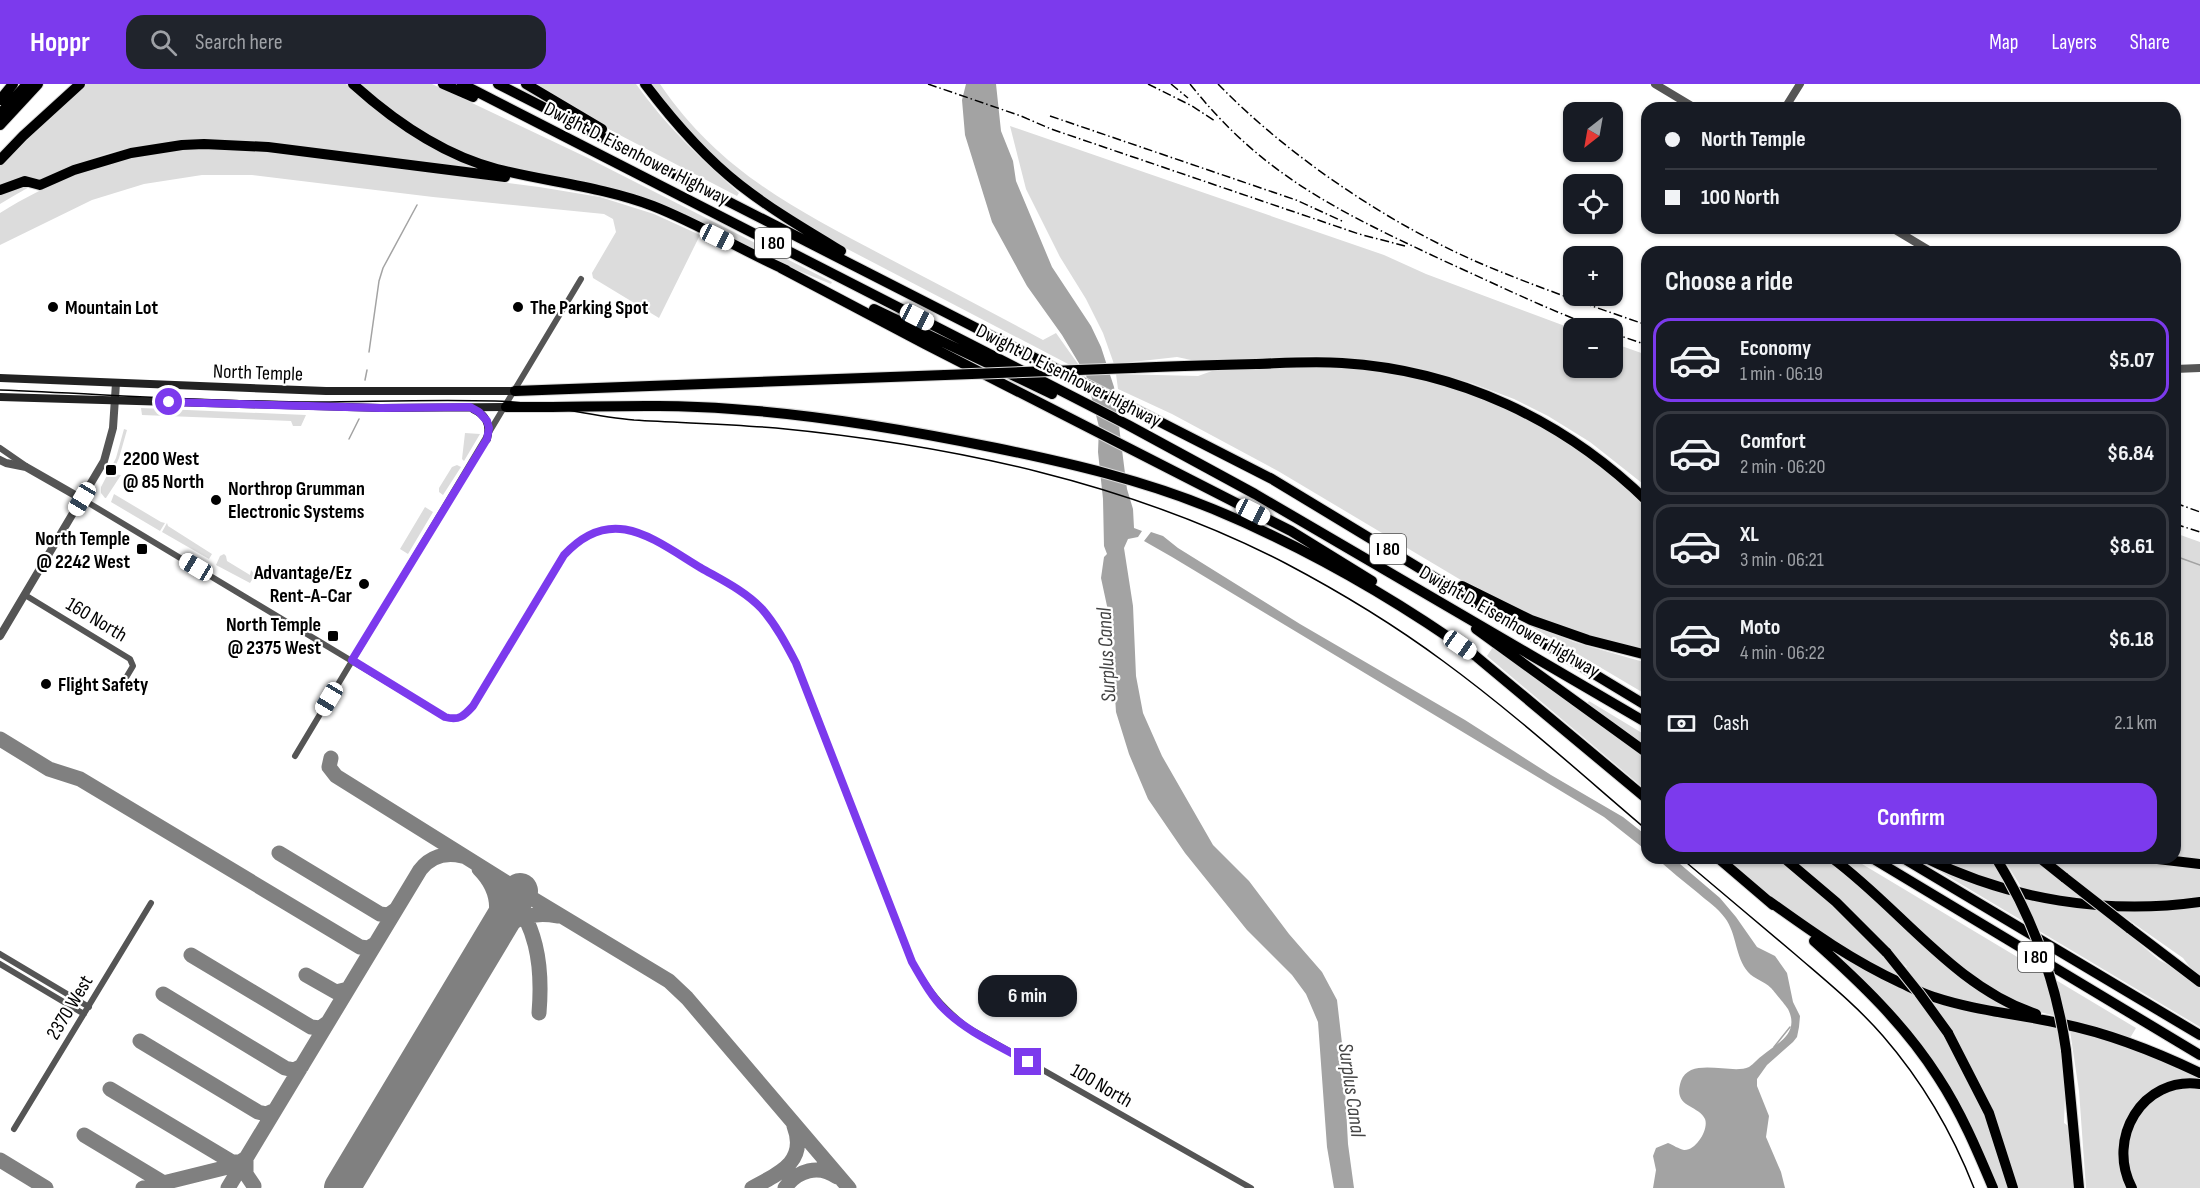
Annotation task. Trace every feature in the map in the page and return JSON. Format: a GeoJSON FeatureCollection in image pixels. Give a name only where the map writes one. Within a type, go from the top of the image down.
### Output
{"type":"FeatureCollection","features":[{"type":"Feature","properties":{"kind":"highway"},"geometry":{"type":"LineString","coordinates":[[0,100],[13,84]]}},
{"type":"Feature","properties":{"kind":"highway"},"geometry":{"type":"LineString","coordinates":[[0,114],[27,84]]}},
{"type":"Feature","properties":{"kind":"highway"},"geometry":{"type":"LineString","coordinates":[[0,125],[38,84]]}},
{"type":"Feature","properties":{"kind":"highway"},"geometry":{"type":"LineString","coordinates":[[0,160],[22,136],[80,84]]}},
{"type":"Feature","properties":{"kind":"highway"},"geometry":{"type":"LineString","coordinates":[[352,84],[402,124],[448,150],[496,169],[577,185],[653,206],[1047,392],[1084,403]]}},
{"type":"Feature","properties":{"kind":"highway"},"geometry":{"type":"LineString","coordinates":[[443,84],[560,134]]}},
{"type":"Feature","properties":{"kind":"highway","name":"Dwight D. Eisenhower Highway"},"geometry":{"type":"LineString","coordinates":[[462,84],[1128,425],[1255,494],[1422,590],[1641,721]]}},
{"type":"Feature","properties":{"kind":"highway","name":"Dwight D. Eisenhower Highway"},"geometry":{"type":"LineString","coordinates":[[498,84],[1272,479],[1641,701]]}},
{"type":"Feature","properties":{"kind":"highway"},"geometry":{"type":"LineString","coordinates":[[526,84],[682,177]]}},
{"type":"Feature","properties":{"kind":"highway"},"geometry":{"type":"LineString","coordinates":[[645,84],[684,132],[739,184],[798,226],[918,297]]}},
{"type":"Feature","properties":{"kind":"highway"},"geometry":{"type":"LineString","coordinates":[[0,190],[25,181],[40,184],[82,167],[131,153],[204,144],[278,148],[577,185]]}},
{"type":"Feature","properties":{"kind":"highway"},"geometry":{"type":"LineString","coordinates":[[781,268],[1130,450],[1291,531],[1361,573],[1477,657],[1641,794]]}},
{"type":"Feature","properties":{"kind":"highway"},"geometry":{"type":"LineString","coordinates":[[514,391],[1320,362],[1359,364],[1446,381],[1502,401],[1554,428],[1589,451],[1641,495]]}},
{"type":"Feature","properties":{"kind":"highway"},"geometry":{"type":"LineString","coordinates":[[506,407],[600,405],[730,409],[848,420],[940,436],[1090,469],[1134,481],[1212,508],[1299,548],[1362,582],[1477,657]]}},
{"type":"Feature","properties":{"kind":"highway"},"geometry":{"type":"LineString","coordinates":[[1589,451],[1610,461],[1641,488]]}},
{"type":"Feature","properties":{"kind":"highway"},"geometry":{"type":"LineString","coordinates":[[1392,551],[1531,620],[1588,640],[1641,653]]}},
{"type":"Feature","properties":{"kind":"highway"},"geometry":{"type":"LineString","coordinates":[[1422,590],[1641,749]]}},
{"type":"Feature","properties":{"kind":"highway"},"geometry":{"type":"LineString","coordinates":[[2181,862],[2200,864]]}},
{"type":"Feature","properties":{"kind":"highway"},"geometry":{"type":"LineString","coordinates":[[1725,864],[1848,972],[1899,1026],[1938,1076],[1968,1130],[1994,1188]]}},
{"type":"Feature","properties":{"kind":"highway"},"geometry":{"type":"LineString","coordinates":[[1791,864],[1836,902],[1887,953],[1948,1033],[1989,1113],[2013,1188]]}},
{"type":"Feature","properties":{"kind":"highway"},"geometry":{"type":"LineString","coordinates":[[1840,864],[1859,878],[1965,976],[1997,998],[2062,1023]]}},
{"type":"Feature","properties":{"kind":"highway","name":"I 80"},"geometry":{"type":"LineString","coordinates":[[1882,864],[2200,1055]]}},
{"type":"Feature","properties":{"kind":"highway","name":"I 80"},"geometry":{"type":"LineString","coordinates":[[1913,864],[2200,1035]]}},
{"type":"Feature","properties":{"kind":"highway"},"geometry":{"type":"LineString","coordinates":[[1941,864],[1989,884],[2060,901],[2133,907],[2200,902]]}},
{"type":"Feature","properties":{"kind":"highway"},"geometry":{"type":"LineString","coordinates":[[2000,864],[2021,899],[2043,952],[2060,1007],[2079,1188]]}},
{"type":"Feature","properties":{"kind":"highway"},"geometry":{"type":"LineString","coordinates":[[2048,864],[2200,982]]}},
{"type":"Feature","properties":{"kind":"highway"},"geometry":{"type":"LineString","coordinates":[[1770,901],[1824,941],[1874,971],[1932,997],[1990,1012],[2062,1023],[2116,1037],[2200,1073]]}},
{"type":"Feature","properties":{"kind":"highway"},"geometry":{"type":"LineString","coordinates":[[2132,1188],[2124,1170],[2123,1145],[2133,1116],[2141,1105],[2159,1091],[2182,1084],[2200,1084]]}},
{"type":"Feature","properties":{"kind":"main road","name":"North Temple"},"geometry":{"type":"LineString","coordinates":[[0,378],[372,392],[514,391]]}},
{"type":"Feature","properties":{"kind":"main road","name":"North Temple"},"geometry":{"type":"LineString","coordinates":[[0,397],[381,408],[506,407]]}},
{"type":"Feature","properties":{"kind":"main road"},"geometry":{"type":"LineString","coordinates":[[470,407],[479,412],[487,421],[489,428],[487,439]]}},
{"type":"Feature","properties":{"kind":"street"},"geometry":{"type":"LineString","coordinates":[[1655,84],[1685,102]]}},
{"type":"Feature","properties":{"kind":"street"},"geometry":{"type":"LineString","coordinates":[[1789,102],[1800,84]]}},
{"type":"Feature","properties":{"kind":"street"},"geometry":{"type":"LineString","coordinates":[[1902,234],[1922,246]]}},
{"type":"Feature","properties":{"kind":"street"},"geometry":{"type":"LineString","coordinates":[[295,756],[581,279]]}},
{"type":"Feature","properties":{"kind":"street"},"geometry":{"type":"LineString","coordinates":[[2181,369],[2200,368]]}},
{"type":"Feature","properties":{"kind":"street"},"geometry":{"type":"LineString","coordinates":[[0,636],[82,499],[107,452],[113,428],[116,383]]}},
{"type":"Feature","properties":{"kind":"street"},"geometry":{"type":"LineString","coordinates":[[0,447],[26,467],[352,660]]}},
{"type":"Feature","properties":{"kind":"street"},"geometry":{"type":"LineString","coordinates":[[0,460],[26,467]]}},
{"type":"Feature","properties":{"kind":"street","name":"100 North"},"geometry":{"type":"LineString","coordinates":[[352,660],[445,717],[454,720],[464,715],[473,706],[564,555],[577,541],[594,532],[617,528],[647,535],[663,544],[743,593],[761,608],[785,641],[796,663],[912,962],[927,988],[944,1009],[967,1027],[1251,1188]]}},
{"type":"Feature","properties":{"kind":"street","name":"160 North"},"geometry":{"type":"LineString","coordinates":[[25,595],[130,659],[133,666],[124,681]]}},
{"type":"Feature","properties":{"kind":"street","name":"2370 West"},"geometry":{"type":"LineString","coordinates":[[14,1129],[151,903]]}},
{"type":"Feature","properties":{"kind":"street"},"geometry":{"type":"LineString","coordinates":[[0,954],[88,1007]]}},
{"type":"Feature","properties":{"kind":"street"},"geometry":{"type":"LineString","coordinates":[[0,964],[84,1014]]}},
{"type":"Feature","properties":{"kind":"shaded area"},"geometry":{"type":"Polygon","coordinates":[[[84,84],[346,84],[485,169],[484,172],[261,143],[180,141],[125,149],[92,158],[45,179],[0,204],[0,165],[84,84]]]}},
{"type":"Feature","properties":{"kind":"shaded area"},"geometry":{"type":"Polygon","coordinates":[[[357,84],[432,84],[588,158],[832,282],[831,284],[777,262],[698,222],[497,166],[431,139],[357,84]]]}},
{"type":"Feature","properties":{"kind":"shaded area"},"geometry":{"type":"Polygon","coordinates":[[[530,84],[636,84],[684,142],[739,193],[737,196],[612,131],[530,84]]]}},
{"type":"Feature","properties":{"kind":"shaded area"},"geometry":{"type":"Polygon","coordinates":[[[649,84],[660,84],[707,141],[733,164],[790,204],[1043,340],[1056,333],[1078,364],[1070,365],[809,229],[763,198],[709,153],[649,84]]]}},
{"type":"Feature","properties":{"kind":"shaded area"},"geometry":{"type":"Polygon","coordinates":[[[966,84],[996,84],[1001,131],[1013,161],[1016,181],[1052,267],[1091,326],[1101,347],[1114,387],[1134,528],[1142,531],[1138,537],[1128,539],[1124,548],[1133,606],[1136,676],[1143,713],[1162,756],[1213,845],[1249,881],[1289,934],[1322,972],[1337,1000],[1343,1052],[1348,1144],[1354,1188],[1334,1188],[1327,1147],[1318,1022],[1306,994],[1292,975],[1247,930],[1185,853],[1148,799],[1129,754],[1116,712],[1110,620],[1101,578],[1104,557],[1107,554],[1104,546],[1103,499],[1098,452],[1099,427],[1086,375],[1062,335],[1027,286],[992,222],[965,135],[962,100],[966,84]]]}},
{"type":"Feature","properties":{"kind":"shaded area"},"geometry":{"type":"Polygon","coordinates":[[[1010,126],[1384,255],[1426,274],[1563,325],[1563,378],[1623,378],[1623,347],[1641,353],[1641,482],[1590,442],[1548,416],[1514,399],[1471,383],[1418,368],[1363,359],[1311,356],[1196,361],[1177,357],[1114,364],[1103,333],[1086,299],[1060,257],[1026,189],[1010,126]]]}},
{"type":"Feature","properties":{"kind":"shaded area"},"geometry":{"type":"Polygon","coordinates":[[[220,148],[267,151],[600,197],[654,214],[700,235],[659,318],[593,278],[592,273],[616,232],[613,219],[604,214],[433,197],[252,175],[202,175],[144,184],[92,200],[0,245],[0,213],[37,192],[77,174],[118,161],[160,152],[220,148]]]}},
{"type":"Feature","properties":{"kind":"shaded area"},"geometry":{"type":"Polygon","coordinates":[[[1312,366],[1360,368],[1396,373],[1483,398],[1511,410],[1564,439],[1603,467],[1641,501],[1641,651],[1549,623],[1476,589],[1278,471],[1172,414],[1118,389],[1116,374],[1198,376],[1212,371],[1312,366]]]}},
{"type":"Feature","properties":{"kind":"shaded area"},"geometry":{"type":"Polygon","coordinates":[[[141,408],[306,415],[301,426],[293,426],[291,421],[142,415],[141,408]]]}},
{"type":"Feature","properties":{"kind":"shaded area"},"geometry":{"type":"Polygon","coordinates":[[[124,429],[127,430],[112,474],[121,475],[105,498],[101,493],[101,487],[116,458],[124,429]]]}},
{"type":"Feature","properties":{"kind":"shaded area"},"geometry":{"type":"Polygon","coordinates":[[[465,433],[480,434],[464,461],[462,459],[465,433]]]}},
{"type":"Feature","properties":{"kind":"shaded area"},"geometry":{"type":"Polygon","coordinates":[[[457,465],[461,467],[443,495],[439,492],[439,488],[452,467],[457,465]]]}},
{"type":"Feature","properties":{"kind":"shaded area"},"geometry":{"type":"Polygon","coordinates":[[[114,494],[165,523],[160,531],[111,502],[114,494]]]}},
{"type":"Feature","properties":{"kind":"shaded area"},"geometry":{"type":"Polygon","coordinates":[[[425,507],[433,512],[408,554],[400,549],[425,507]]]}},
{"type":"Feature","properties":{"kind":"shaded area"},"geometry":{"type":"Polygon","coordinates":[[[167,523],[168,526],[212,554],[209,559],[162,532],[167,523]]]}},
{"type":"Feature","properties":{"kind":"shaded area"},"geometry":{"type":"Polygon","coordinates":[[[1151,532],[1163,536],[1178,548],[1300,624],[1465,720],[1551,775],[1623,817],[1641,831],[1641,846],[1604,817],[1144,541],[1151,532]]]}},
{"type":"Feature","properties":{"kind":"shaded area"},"geometry":{"type":"Polygon","coordinates":[[[2181,535],[2200,542],[2200,861],[2181,859],[2181,535]]]}},
{"type":"Feature","properties":{"kind":"shaded area"},"geometry":{"type":"Polygon","coordinates":[[[224,554],[227,561],[250,575],[251,570],[255,575],[250,583],[216,565],[220,556],[224,554]]]}},
{"type":"Feature","properties":{"kind":"shaded area"},"geometry":{"type":"Polygon","coordinates":[[[1522,621],[1574,642],[1641,661],[1641,691],[1522,621]]]}},
{"type":"Feature","properties":{"kind":"shaded area"},"geometry":{"type":"Polygon","coordinates":[[[1493,647],[1641,751],[1641,786],[1487,656],[1493,647]]]}},
{"type":"Feature","properties":{"kind":"shaded area"},"geometry":{"type":"Polygon","coordinates":[[[1589,701],[1641,732],[1641,744],[1587,704],[1589,701]]]}},
{"type":"Feature","properties":{"kind":"shaded area"},"geometry":{"type":"Polygon","coordinates":[[[1663,864],[1680,864],[1720,898],[1757,947],[1775,956],[1787,973],[1793,1002],[1800,1016],[1797,1037],[1767,1065],[1757,1079],[1757,1086],[1769,1116],[1766,1137],[1781,1172],[1785,1188],[1653,1188],[1656,1170],[1653,1156],[1656,1148],[1668,1143],[1684,1150],[1689,1149],[1697,1143],[1705,1128],[1706,1123],[1702,1114],[1683,1101],[1680,1096],[1681,1081],[1686,1074],[1693,1069],[1702,1068],[1742,1069],[1749,1067],[1786,1037],[1791,1025],[1788,1009],[1780,998],[1771,988],[1750,974],[1744,966],[1729,924],[1712,905],[1663,864]]]}},
{"type":"Feature","properties":{"kind":"shaded area"},"geometry":{"type":"Polygon","coordinates":[[[1732,864],[1785,864],[1849,920],[1898,971],[1907,967],[1795,864],[1834,864],[1902,922],[1953,973],[1988,997],[2013,1009],[2002,1011],[1962,1001],[1922,989],[1896,978],[1844,949],[1770,895],[1732,864]]]}},
{"type":"Feature","properties":{"kind":"shaded area"},"geometry":{"type":"Polygon","coordinates":[[[1844,864],[1862,864],[2136,1028],[2130,1038],[2109,1030],[2040,1012],[1983,987],[1844,864]]]}},
{"type":"Feature","properties":{"kind":"shaded area"},"geometry":{"type":"Polygon","coordinates":[[[1927,864],[1961,877],[2099,909],[2159,960],[2178,970],[2200,987],[2200,1027],[1927,864]]]}},
{"type":"Feature","properties":{"kind":"shaded area"},"geometry":{"type":"Polygon","coordinates":[[[1949,864],[1995,864],[2008,884],[1989,880],[1949,864]]]}},
{"type":"Feature","properties":{"kind":"shaded area"},"geometry":{"type":"Polygon","coordinates":[[[2007,864],[2042,864],[2088,901],[2023,890],[2007,864]]]}},
{"type":"Feature","properties":{"kind":"shaded area"},"geometry":{"type":"Polygon","coordinates":[[[2052,864],[2167,864],[2200,867],[2200,898],[2162,903],[2102,901],[2052,864]]]}},
{"type":"Feature","properties":{"kind":"shaded area"},"geometry":{"type":"Polygon","coordinates":[[[2200,906],[2200,976],[2183,958],[2113,909],[2200,906]]]}},
{"type":"Feature","properties":{"kind":"shaded area"},"geometry":{"type":"Polygon","coordinates":[[[1844,959],[1914,993],[1958,1057],[1978,1098],[2010,1188],[1996,1188],[1980,1148],[1879,996],[1843,961],[1844,959]]]}},
{"type":"Feature","properties":{"kind":"shaded area"},"geometry":{"type":"Polygon","coordinates":[[[1928,998],[2059,1027],[2065,1097],[2064,1123],[2070,1127],[2076,1188],[2017,1188],[2002,1140],[1928,998]]]}},
{"type":"Feature","properties":{"kind":"shaded area"},"geometry":{"type":"Polygon","coordinates":[[[2070,1031],[2116,1042],[2200,1077],[2200,1080],[2189,1080],[2176,1085],[2140,1105],[2127,1117],[2122,1126],[2119,1147],[2121,1169],[2127,1188],[2086,1188],[2079,1091],[2070,1031]]]}},
{"type":"Feature","properties":{"kind":"shaded area"},"geometry":{"type":"Polygon","coordinates":[[[2200,1087],[2200,1188],[2136,1188],[2127,1169],[2126,1144],[2139,1112],[2167,1091],[2200,1087]]]}},
{"type":"Feature","properties":{"kind":"waterway"},"geometry":{"type":"LineString","coordinates":[[369,352],[379,281],[383,268],[417,205]]}},
{"type":"Feature","properties":{"kind":"waterway"},"geometry":{"type":"LineString","coordinates":[[365,380],[367,370]]}},
{"type":"Feature","properties":{"kind":"waterway"},"geometry":{"type":"LineString","coordinates":[[349,439],[359,419]]}},
{"type":"Feature","properties":{"kind":"waterway"},"geometry":{"type":"LineString","coordinates":[[2181,558],[2200,565]]}},
{"type":"Feature","properties":{"kind":"waterway"},"geometry":{"type":"LineString","coordinates":[[1774,1047],[1790,1027]]}},
{"type":"Feature","properties":{"kind":"taxiway"},"geometry":{"type":"LineString","coordinates":[[0,739],[49,769],[80,779],[360,947],[368,948],[375,944]]}},
{"type":"Feature","properties":{"kind":"taxiway"},"geometry":{"type":"LineString","coordinates":[[331,758],[329,767],[336,776],[669,981],[687,998],[849,1188]]}},
{"type":"Feature","properties":{"kind":"taxiway"},"geometry":{"type":"LineString","coordinates":[[279,853],[380,914],[388,915],[395,910]]}},
{"type":"Feature","properties":{"kind":"taxiway"},"geometry":{"type":"LineString","coordinates":[[228,1188],[420,870],[428,862],[438,857],[462,856]]}},
{"type":"Feature","properties":{"kind":"taxiway"},"geometry":{"type":"LineString","coordinates":[[479,869],[488,880],[496,901],[495,922],[481,956]]}},
{"type":"Feature","properties":{"kind":"taxiway"},"geometry":{"type":"LineString","coordinates":[[503,886],[524,914],[535,945],[540,978],[539,1013]]}},
{"type":"Feature","properties":{"kind":"taxiway"},"geometry":{"type":"LineString","coordinates":[[493,939],[506,926],[522,918],[539,915],[557,916]]}},
{"type":"Feature","properties":{"kind":"taxiway"},"geometry":{"type":"LineString","coordinates":[[191,955],[311,1027],[320,1028],[327,1023]]}},
{"type":"Feature","properties":{"kind":"taxiway"},"geometry":{"type":"LineString","coordinates":[[306,975],[336,992],[348,989]]}},
{"type":"Feature","properties":{"kind":"taxiway"},"geometry":{"type":"LineString","coordinates":[[163,994],[285,1068],[294,1070],[302,1066]]}},
{"type":"Feature","properties":{"kind":"taxiway"},"geometry":{"type":"LineString","coordinates":[[140,1041],[258,1112],[266,1114],[275,1110]]}},
{"type":"Feature","properties":{"kind":"taxiway"},"geometry":{"type":"LineString","coordinates":[[110,1089],[232,1162],[240,1162],[246,1158]]}},
{"type":"Feature","properties":{"kind":"taxiway"},"geometry":{"type":"LineString","coordinates":[[752,1188],[780,1172],[794,1158],[797,1149],[794,1126]]}},
{"type":"Feature","properties":{"kind":"taxiway"},"geometry":{"type":"LineString","coordinates":[[84,1135],[167,1185]]}},
{"type":"Feature","properties":{"kind":"taxiway"},"geometry":{"type":"LineString","coordinates":[[246,1158],[246,1174],[254,1186]]}},
{"type":"Feature","properties":{"kind":"taxiway"},"geometry":{"type":"LineString","coordinates":[[0,1160],[46,1188]]}},
{"type":"Feature","properties":{"kind":"taxiway"},"geometry":{"type":"LineString","coordinates":[[143,1188],[242,1162]]}},
{"type":"Feature","properties":{"kind":"taxiway"},"geometry":{"type":"LineString","coordinates":[[785,1188],[796,1177],[809,1171],[823,1171],[837,1177]]}},
{"type":"Feature","properties":{"kind":"runway"},"geometry":{"type":"LineString","coordinates":[[342,1188],[520,891]]}},
{"type":"Feature","properties":{"kind":"tram line"},"geometry":{"type":"LineString","coordinates":[[0,390],[262,401],[513,402],[634,420],[776,428],[842,435],[973,457],[1037,472],[1101,489],[1164,510],[1285,563],[1346,597],[1405,634],[1495,701],[1641,825]]}},
{"type":"Feature","properties":{"kind":"tram line"},"geometry":{"type":"LineString","coordinates":[[1688,864],[1830,984],[1883,1036],[1911,1071],[1935,1108],[1974,1188]]}},
{"type":"Feature","properties":{"kind":"railway"},"geometry":{"type":"LineString","coordinates":[[928,84],[1021,116],[1051,129],[1359,234],[1405,246]]}},
{"type":"Feature","properties":{"kind":"railway"},"geometry":{"type":"LineString","coordinates":[[1148,84],[1192,106],[1215,121]]}},
{"type":"Feature","properties":{"kind":"railway"},"geometry":{"type":"LineString","coordinates":[[1171,84],[1188,98]]}},
{"type":"Feature","properties":{"kind":"railway"},"geometry":{"type":"LineString","coordinates":[[1190,84],[1217,116],[1245,143],[1274,167],[1335,207],[1440,259],[1573,318]]}},
{"type":"Feature","properties":{"kind":"railway"},"geometry":{"type":"LineString","coordinates":[[1218,84],[1277,138],[1310,164],[1344,188],[1416,232],[1508,275],[1641,323]]}},
{"type":"Feature","properties":{"kind":"railway"},"geometry":{"type":"LineString","coordinates":[[1050,116],[1296,200],[1342,221]]}},
{"type":"Feature","properties":{"kind":"railway"},"geometry":{"type":"LineString","coordinates":[[1623,337],[1641,343]]}},
{"type":"Feature","properties":{"kind":"railway"},"geometry":{"type":"LineString","coordinates":[[2181,505],[2200,512]]}},
{"type":"Feature","properties":{"kind":"railway"},"geometry":{"type":"LineString","coordinates":[[2181,526],[2200,532]]}},
{"type":"Feature","properties":{"kind":"place","name":"Mountain Lot"},"geometry":{"type":"Point","coordinates":[53,307]}},
{"type":"Feature","properties":{"kind":"place","name":"The Parking Spot"},"geometry":{"type":"Point","coordinates":[518,307]}},
{"type":"Feature","properties":{"kind":"place","name":"2200 West @ 85 North"},"geometry":{"type":"Point","coordinates":[111,470]}},
{"type":"Feature","properties":{"kind":"place","name":"Northrop Grumman Electronic Systems"},"geometry":{"type":"Point","coordinates":[216,500]}},
{"type":"Feature","properties":{"kind":"place","name":"North Temple @ 2242 West"},"geometry":{"type":"Point","coordinates":[142,549]}},
{"type":"Feature","properties":{"kind":"place","name":"Advantage/Ez Rent-A-Car"},"geometry":{"type":"Point","coordinates":[364,584]}},
{"type":"Feature","properties":{"kind":"place","name":"North Temple @ 2375 West"},"geometry":{"type":"Point","coordinates":[333,636]}},
{"type":"Feature","properties":{"kind":"place","name":"Flight Safety"},"geometry":{"type":"Point","coordinates":[46,684]}},
{"type":"Feature","properties":{"kind":"route"},"geometry":{"type":"LineString","coordinates":[[169,402],[381,408],[470,407],[483,415],[488,424],[487,439],[352,660],[445,717],[454,720],[464,715],[473,706],[564,555],[577,541],[594,532],[617,528],[647,535],[743,593],[761,608],[785,641],[796,663],[912,962],[927,988],[944,1009],[967,1027],[1028,1062]]}},
{"type":"Feature","properties":{"kind":"water label","name":"Surplus Canal"},"geometry":{"type":"Point","coordinates":[1106,655]}},
{"type":"Feature","properties":{"kind":"water label","name":"Surplus Canal"},"geometry":{"type":"Point","coordinates":[1352,1090]}}]}
